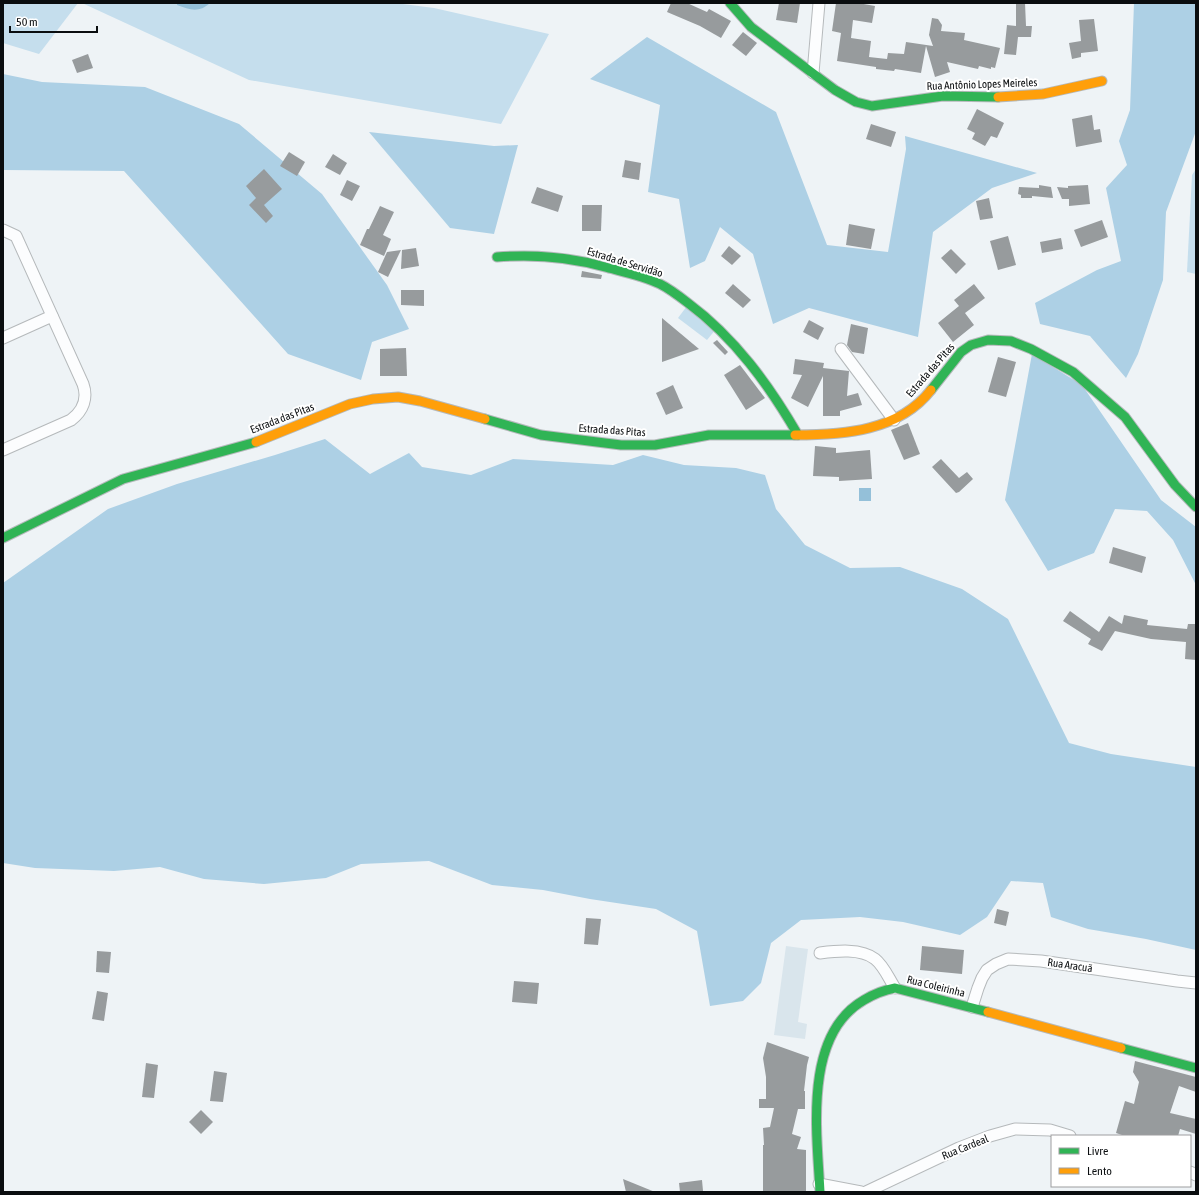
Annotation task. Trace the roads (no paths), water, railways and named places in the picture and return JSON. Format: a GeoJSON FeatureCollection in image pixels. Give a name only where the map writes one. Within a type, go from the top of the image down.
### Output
{"type":"FeatureCollection","features":[{"type":"Feature","properties":{"kind":"street","name":"Rua Antônio Lopes Meireles"},"geometry":{"type":"LineString","coordinates":[[730,3],[751,27],[835,90],[856,102],[872,106],[942,96],[999,98],[1043,94],[1102,81]]}},
{"type":"Feature","properties":{"kind":"street"},"geometry":{"type":"LineString","coordinates":[[813,73],[819,3]]}},
{"type":"Feature","properties":{"kind":"street"},"geometry":{"type":"LineString","coordinates":[[3,230],[16,236],[83,384],[85,394],[84,404],[76,416],[71,420],[3,450]]}},
{"type":"Feature","properties":{"kind":"street","name":"Estrada de Servidão"},"geometry":{"type":"LineString","coordinates":[[497,257],[548,256],[579,260],[634,275],[666,287],[702,312],[727,336],[766,384],[798,435]]}},
{"type":"Feature","properties":{"kind":"street"},"geometry":{"type":"LineString","coordinates":[[3,338],[52,316]]}},
{"type":"Feature","properties":{"kind":"street","name":"Estrada das Pitas"},"geometry":{"type":"LineString","coordinates":[[3,538],[123,479],[258,441],[350,404],[374,399],[398,397],[420,401],[541,435],[621,445],[655,445],[710,435],[798,435],[852,432],[894,420],[908,412],[923,400],[961,352],[971,345],[988,340],[1011,341],[1031,348],[1073,372],[1093,388],[1125,417],[1175,486],[1196,507]]}},
{"type":"Feature","properties":{"kind":"street"},"geometry":{"type":"LineString","coordinates":[[841,349],[894,420]]}},
{"type":"Feature","properties":{"kind":"street"},"geometry":{"type":"LineString","coordinates":[[820,953],[852,951],[867,954],[876,960],[895,988]]}},
{"type":"Feature","properties":{"kind":"street","name":"Rua Aracuã"},"geometry":{"type":"LineString","coordinates":[[972,1007],[978,988],[987,970],[1008,959],[1041,961],[1177,981],[1196,982]]}},
{"type":"Feature","properties":{"kind":"street","name":"Rua Coleirinha"},"geometry":{"type":"LineString","coordinates":[[819,1188],[817,1141],[818,1085],[823,1058],[836,1027],[846,1013],[873,995],[895,988],[972,1007],[1196,1068]]}},
{"type":"Feature","properties":{"kind":"street","name":"Rua Cardeal"},"geometry":{"type":"LineString","coordinates":[[866,1192],[960,1148],[990,1136],[1015,1130],[1050,1130],[1067,1135]]}},
{"type":"Feature","properties":{"kind":"street"},"geometry":{"type":"LineString","coordinates":[[819,1188],[861,1192]]}}]}
